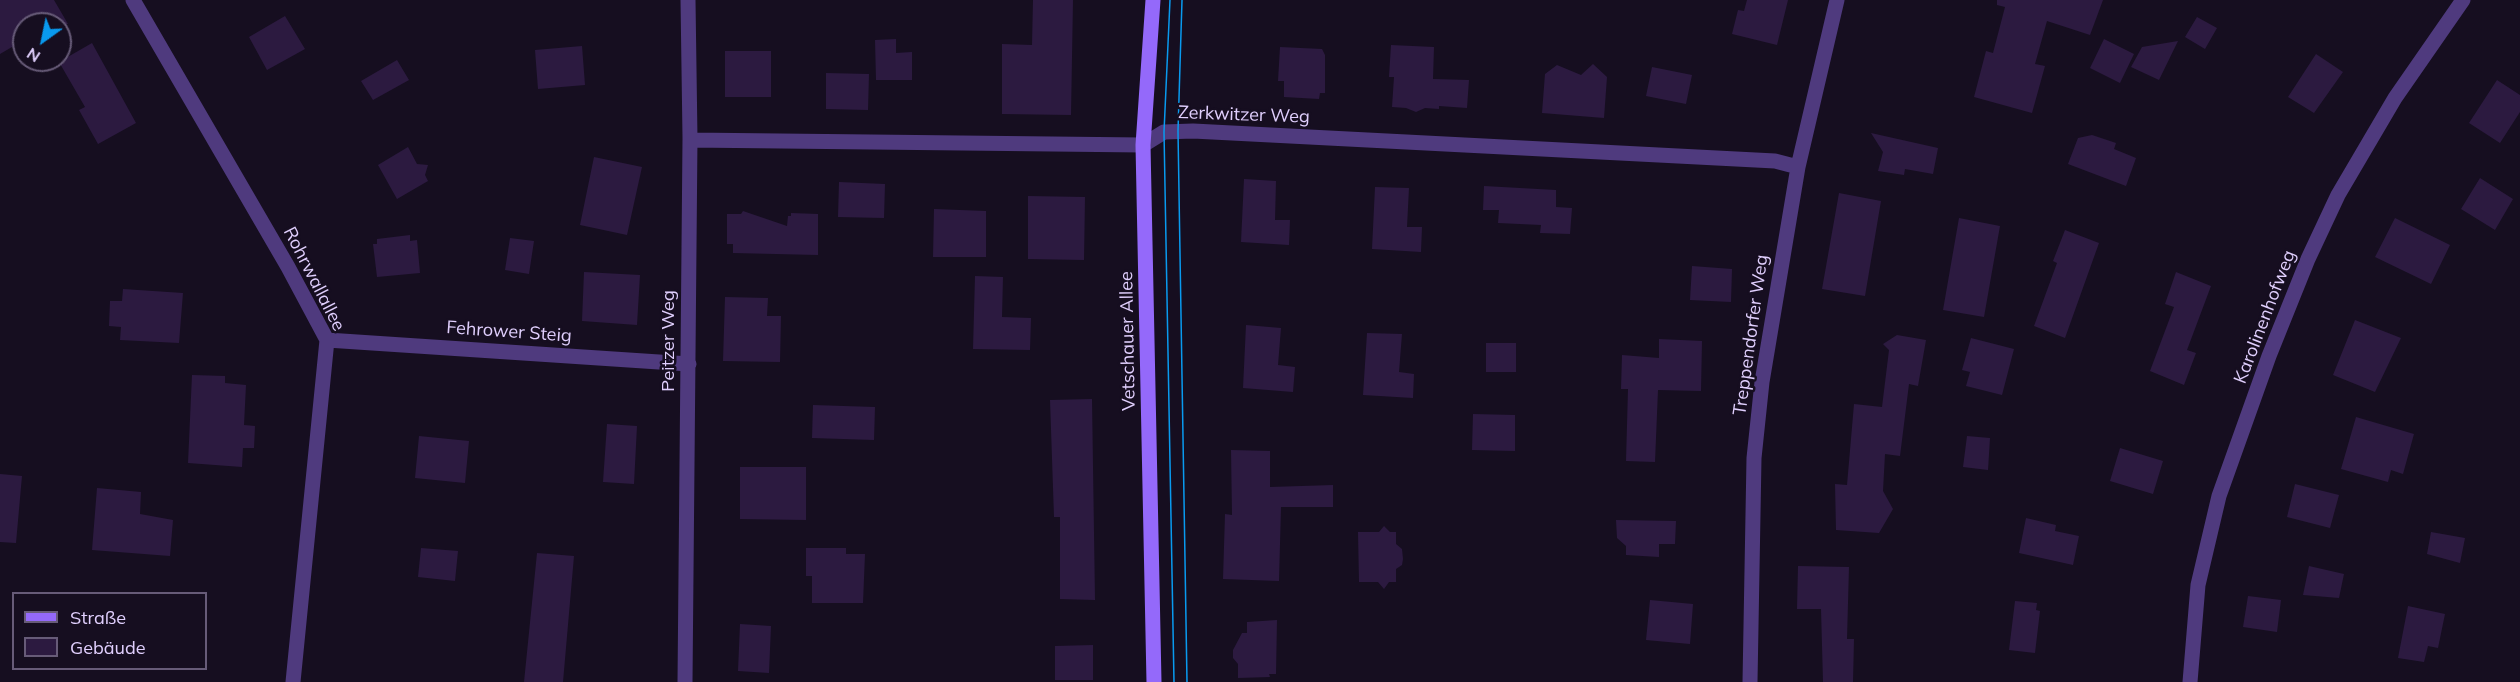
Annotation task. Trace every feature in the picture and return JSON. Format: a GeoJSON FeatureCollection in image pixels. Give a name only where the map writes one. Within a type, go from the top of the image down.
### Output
{"type":"FeatureCollection","features":[{"type":"Feature","properties":{"kind":"street","name":"Rohrwallallee"},"geometry":{"type":"LineString","coordinates":[[133,0],[288,267],[327,340],[294,682]]}},
{"type":"Feature","properties":{"kind":"street","name":"Peitzer Weg"},"geometry":{"type":"LineString","coordinates":[[685,682],[690,140],[688,0]]}},
{"type":"Feature","properties":{"kind":"street","name":"Vetschauer Allee"},"geometry":{"type":"LineString","coordinates":[[1153,0],[1143,145],[1154,682]]}},
{"type":"Feature","properties":{"kind":"street","name":"Treppendorfer Weg"},"geometry":{"type":"LineString","coordinates":[[1750,682],[1754,458],[1762,382],[1798,166],[1837,0]]}},
{"type":"Feature","properties":{"kind":"street","name":"Karolinenhofweg"},"geometry":{"type":"LineString","coordinates":[[2190,682],[2198,585],[2219,496],[2269,356],[2308,259],[2338,195],[2395,98],[2463,0]]}},
{"type":"Feature","properties":{"kind":"street","name":"Zerkwitzer Weg"},"geometry":{"type":"LineString","coordinates":[[690,140],[1143,145],[1164,132],[1193,131],[1763,160],[1798,166]]}},
{"type":"Feature","properties":{"kind":"street","name":"Fehrower Steig"},"geometry":{"type":"LineString","coordinates":[[327,340],[689,364]]}},
{"type":"Feature","properties":{"kind":"building"},"geometry":{"type":"Polygon","coordinates":[[[0,0],[54,0],[61,12],[12,12],[12,47],[0,54],[0,0]]]}},
{"type":"Feature","properties":{"kind":"building"},"geometry":{"type":"Polygon","coordinates":[[[1033,0],[1073,0],[1071,115],[1002,114],[1002,44],[1032,45],[1033,0]]]}},
{"type":"Feature","properties":{"kind":"building"},"geometry":{"type":"Polygon","coordinates":[[[1747,0],[1788,0],[1777,45],[1732,34],[1738,10],[1744,11],[1747,0]]]}},
{"type":"Feature","properties":{"kind":"building"},"geometry":{"type":"Polygon","coordinates":[[[1997,0],[2103,0],[2090,35],[2047,21],[2035,64],[2045,66],[2032,113],[1974,97],[1986,51],[1993,53],[2005,7],[1997,5],[1997,0]]]}},
{"type":"Feature","properties":{"kind":"building"},"geometry":{"type":"Polygon","coordinates":[[[285,16],[305,49],[267,70],[249,37],[285,16]]]}},
{"type":"Feature","properties":{"kind":"building"},"geometry":{"type":"Polygon","coordinates":[[[2197,17],[2217,28],[2205,49],[2185,37],[2197,17]]]}},
{"type":"Feature","properties":{"kind":"building"},"geometry":{"type":"Polygon","coordinates":[[[896,39],[896,53],[912,52],[912,80],[876,80],[875,40],[896,39]]]}},
{"type":"Feature","properties":{"kind":"building"},"geometry":{"type":"Polygon","coordinates":[[[2104,39],[2134,54],[2120,83],[2090,68],[2104,39]]]}},
{"type":"Feature","properties":{"kind":"building"},"geometry":{"type":"Polygon","coordinates":[[[2178,41],[2159,80],[2131,67],[2142,47],[2178,41]]]}},
{"type":"Feature","properties":{"kind":"building"},"geometry":{"type":"Polygon","coordinates":[[[92,43],[136,123],[98,144],[79,110],[85,107],[65,72],[72,72],[72,55],[92,43]]]}},
{"type":"Feature","properties":{"kind":"building"},"geometry":{"type":"Polygon","coordinates":[[[1391,45],[1434,47],[1433,79],[1469,80],[1467,108],[1439,106],[1439,109],[1425,108],[1416,112],[1406,108],[1392,107],[1394,77],[1389,77],[1391,45]]]}},
{"type":"Feature","properties":{"kind":"building"},"geometry":{"type":"Polygon","coordinates":[[[582,46],[585,85],[538,89],[535,50],[582,46]]]}},
{"type":"Feature","properties":{"kind":"building"},"geometry":{"type":"Polygon","coordinates":[[[1280,47],[1322,49],[1325,55],[1325,93],[1320,93],[1319,99],[1284,97],[1284,81],[1278,81],[1280,47]]]}},
{"type":"Feature","properties":{"kind":"building"},"geometry":{"type":"Polygon","coordinates":[[[725,51],[771,51],[771,97],[725,97],[725,51]]]}},
{"type":"Feature","properties":{"kind":"building"},"geometry":{"type":"Polygon","coordinates":[[[2316,54],[2343,72],[2314,113],[2288,97],[2316,54]]]}},
{"type":"Feature","properties":{"kind":"building"},"geometry":{"type":"Polygon","coordinates":[[[397,60],[409,80],[373,100],[361,81],[397,60]]]}},
{"type":"Feature","properties":{"kind":"building"},"geometry":{"type":"Polygon","coordinates":[[[1593,64],[1607,77],[1604,118],[1542,113],[1545,74],[1557,65],[1581,75],[1593,64]]]}},
{"type":"Feature","properties":{"kind":"building"},"geometry":{"type":"Polygon","coordinates":[[[1652,67],[1692,75],[1686,104],[1646,96],[1652,67]]]}},
{"type":"Feature","properties":{"kind":"building"},"geometry":{"type":"Polygon","coordinates":[[[826,73],[869,74],[868,110],[826,109],[826,73]]]}},
{"type":"Feature","properties":{"kind":"building"},"geometry":{"type":"Polygon","coordinates":[[[2497,80],[2520,95],[2520,112],[2500,143],[2469,123],[2497,80]]]}},
{"type":"Feature","properties":{"kind":"building"},"geometry":{"type":"Polygon","coordinates":[[[1871,133],[1938,148],[1933,174],[1905,169],[1904,175],[1878,171],[1883,152],[1871,133]]]}},
{"type":"Feature","properties":{"kind":"building"},"geometry":{"type":"Polygon","coordinates":[[[2092,135],[2116,143],[2114,149],[2136,158],[2126,186],[2068,164],[2078,138],[2092,135]]]}},
{"type":"Feature","properties":{"kind":"building"},"geometry":{"type":"Polygon","coordinates":[[[408,147],[417,164],[428,165],[425,175],[428,181],[397,199],[378,165],[408,147]]]}},
{"type":"Feature","properties":{"kind":"building"},"geometry":{"type":"Polygon","coordinates":[[[594,157],[642,167],[627,235],[580,225],[594,157]]]}},
{"type":"Feature","properties":{"kind":"building"},"geometry":{"type":"Polygon","coordinates":[[[2480,178],[2513,199],[2495,230],[2461,209],[2480,178]]]}},
{"type":"Feature","properties":{"kind":"building"},"geometry":{"type":"Polygon","coordinates":[[[1244,179],[1276,181],[1275,220],[1290,220],[1289,245],[1241,242],[1244,179]]]}},
{"type":"Feature","properties":{"kind":"building"},"geometry":{"type":"Polygon","coordinates":[[[839,182],[885,184],[884,218],[838,217],[839,182]]]}},
{"type":"Feature","properties":{"kind":"building"},"geometry":{"type":"Polygon","coordinates":[[[1484,186],[1556,190],[1556,207],[1572,208],[1570,234],[1540,233],[1541,225],[1498,223],[1499,210],[1483,210],[1484,186]]]}},
{"type":"Feature","properties":{"kind":"building"},"geometry":{"type":"Polygon","coordinates":[[[1375,187],[1409,188],[1407,227],[1422,227],[1421,252],[1372,249],[1375,187]]]}},
{"type":"Feature","properties":{"kind":"building"},"geometry":{"type":"Polygon","coordinates":[[[1839,193],[1881,201],[1865,296],[1822,289],[1839,193]]]}},
{"type":"Feature","properties":{"kind":"building"},"geometry":{"type":"Polygon","coordinates":[[[1028,196],[1085,197],[1084,260],[1028,259],[1028,196]]]}},
{"type":"Feature","properties":{"kind":"building"},"geometry":{"type":"Polygon","coordinates":[[[934,209],[986,211],[986,257],[933,257],[934,209]]]}},
{"type":"Feature","properties":{"kind":"building"},"geometry":{"type":"Polygon","coordinates":[[[743,211],[787,226],[788,216],[791,216],[791,213],[818,214],[818,255],[733,253],[733,244],[727,244],[727,214],[741,214],[743,211]]]}},
{"type":"Feature","properties":{"kind":"building"},"geometry":{"type":"Polygon","coordinates":[[[1959,218],[2000,226],[1984,317],[1943,310],[1959,218]]]}},
{"type":"Feature","properties":{"kind":"building"},"geometry":{"type":"Polygon","coordinates":[[[2395,218],[2450,245],[2431,284],[2375,257],[2395,218]]]}},
{"type":"Feature","properties":{"kind":"building"},"geometry":{"type":"Polygon","coordinates":[[[2065,230],[2099,243],[2065,338],[2034,326],[2057,263],[2053,261],[2065,230]]]}},
{"type":"Feature","properties":{"kind":"building"},"geometry":{"type":"Polygon","coordinates":[[[410,235],[410,241],[417,240],[420,273],[377,277],[373,244],[377,244],[377,239],[410,235]]]}},
{"type":"Feature","properties":{"kind":"building"},"geometry":{"type":"Polygon","coordinates":[[[510,238],[534,241],[529,274],[505,270],[510,238]]]}},
{"type":"Feature","properties":{"kind":"building"},"geometry":{"type":"Polygon","coordinates":[[[1692,266],[1732,269],[1731,302],[1690,300],[1692,266]]]}},
{"type":"Feature","properties":{"kind":"building"},"geometry":{"type":"Polygon","coordinates":[[[584,272],[640,275],[637,325],[582,321],[584,272]]]}},
{"type":"Feature","properties":{"kind":"building"},"geometry":{"type":"Polygon","coordinates":[[[2176,272],[2211,286],[2187,350],[2196,353],[2184,385],[2150,371],[2174,307],[2165,304],[2176,272]]]}},
{"type":"Feature","properties":{"kind":"building"},"geometry":{"type":"Polygon","coordinates":[[[975,276],[1003,277],[1002,317],[1031,318],[1030,350],[973,349],[975,276]]]}},
{"type":"Feature","properties":{"kind":"building"},"geometry":{"type":"Polygon","coordinates":[[[123,289],[183,293],[179,343],[120,340],[121,327],[109,326],[110,301],[122,301],[123,289]]]}},
{"type":"Feature","properties":{"kind":"building"},"geometry":{"type":"Polygon","coordinates":[[[725,297],[768,298],[767,316],[781,316],[780,362],[723,361],[725,297]]]}},
{"type":"Feature","properties":{"kind":"building"},"geometry":{"type":"Polygon","coordinates":[[[2355,320],[2401,338],[2375,392],[2333,375],[2355,320]]]}},
{"type":"Feature","properties":{"kind":"building"},"geometry":{"type":"Polygon","coordinates":[[[1246,325],[1281,328],[1278,365],[1295,367],[1293,392],[1243,388],[1246,325]]]}},
{"type":"Feature","properties":{"kind":"building"},"geometry":{"type":"Polygon","coordinates":[[[1367,333],[1402,334],[1399,372],[1414,374],[1413,398],[1363,395],[1367,333]]]}},
{"type":"Feature","properties":{"kind":"building"},"geometry":{"type":"Polygon","coordinates":[[[1897,335],[1926,340],[1918,386],[1909,384],[1900,456],[1885,454],[1883,491],[1893,509],[1879,533],[1836,530],[1835,484],[1847,485],[1854,404],[1882,407],[1889,350],[1883,344],[1897,335]]]}},
{"type":"Feature","properties":{"kind":"building"},"geometry":{"type":"Polygon","coordinates":[[[1971,338],[2014,349],[2002,395],[1966,386],[1970,372],[1962,370],[1971,338]]]}},
{"type":"Feature","properties":{"kind":"building"},"geometry":{"type":"Polygon","coordinates":[[[1659,339],[1702,341],[1701,391],[1658,390],[1655,462],[1626,461],[1628,389],[1621,389],[1622,355],[1659,358],[1659,339]]]}},
{"type":"Feature","properties":{"kind":"building"},"geometry":{"type":"Polygon","coordinates":[[[1486,343],[1516,343],[1516,372],[1486,372],[1486,343]]]}},
{"type":"Feature","properties":{"kind":"building"},"geometry":{"type":"Polygon","coordinates":[[[192,375],[225,376],[225,383],[246,385],[244,425],[255,426],[254,448],[243,448],[242,467],[188,463],[192,375]]]}},
{"type":"Feature","properties":{"kind":"building"},"geometry":{"type":"Polygon","coordinates":[[[1092,399],[1095,600],[1060,599],[1060,517],[1054,517],[1050,400],[1092,399]]]}},
{"type":"Feature","properties":{"kind":"building"},"geometry":{"type":"Polygon","coordinates":[[[813,405],[875,407],[874,440],[812,438],[813,405]]]}},
{"type":"Feature","properties":{"kind":"building"},"geometry":{"type":"Polygon","coordinates":[[[1473,414],[1515,415],[1515,451],[1472,450],[1473,414]]]}},
{"type":"Feature","properties":{"kind":"building"},"geometry":{"type":"Polygon","coordinates":[[[2356,417],[2414,434],[2403,474],[2391,470],[2388,482],[2341,469],[2356,417]]]}},
{"type":"Feature","properties":{"kind":"building"},"geometry":{"type":"Polygon","coordinates":[[[607,424],[637,426],[634,484],[603,482],[607,424]]]}},
{"type":"Feature","properties":{"kind":"building"},"geometry":{"type":"Polygon","coordinates":[[[419,436],[469,441],[465,483],[415,478],[419,436]]]}},
{"type":"Feature","properties":{"kind":"building"},"geometry":{"type":"Polygon","coordinates":[[[1967,436],[1990,438],[1988,470],[1963,467],[1967,436]]]}},
{"type":"Feature","properties":{"kind":"building"},"geometry":{"type":"Polygon","coordinates":[[[2120,448],[2163,461],[2153,494],[2110,481],[2120,448]]]}},
{"type":"Feature","properties":{"kind":"building"},"geometry":{"type":"Polygon","coordinates":[[[1231,450],[1270,451],[1270,487],[1333,485],[1333,507],[1281,507],[1279,581],[1223,579],[1225,514],[1232,515],[1231,450]]]}},
{"type":"Feature","properties":{"kind":"building"},"geometry":{"type":"Polygon","coordinates":[[[740,467],[806,467],[806,520],[740,519],[740,467]]]}},
{"type":"Feature","properties":{"kind":"building"},"geometry":{"type":"Polygon","coordinates":[[[0,474],[22,476],[16,543],[0,542],[0,474]]]}},
{"type":"Feature","properties":{"kind":"building"},"geometry":{"type":"Polygon","coordinates":[[[2295,484],[2339,495],[2330,528],[2287,517],[2295,484]]]}},
{"type":"Feature","properties":{"kind":"building"},"geometry":{"type":"Polygon","coordinates":[[[97,488],[141,492],[140,514],[173,520],[170,556],[92,550],[97,488]]]}},
{"type":"Feature","properties":{"kind":"building"},"geometry":{"type":"Polygon","coordinates":[[[2026,518],[2056,525],[2055,531],[2079,536],[2073,565],[2019,553],[2026,518]]]}},
{"type":"Feature","properties":{"kind":"building"},"geometry":{"type":"Polygon","coordinates":[[[1616,520],[1676,521],[1675,544],[1659,544],[1659,557],[1626,555],[1626,546],[1617,538],[1616,520]]]}},
{"type":"Feature","properties":{"kind":"building"},"geometry":{"type":"Polygon","coordinates":[[[1384,526],[1390,532],[1396,532],[1396,544],[1402,549],[1403,559],[1402,565],[1396,569],[1396,582],[1389,582],[1384,589],[1378,582],[1359,582],[1358,532],[1379,532],[1384,526]]]}},
{"type":"Feature","properties":{"kind":"building"},"geometry":{"type":"Polygon","coordinates":[[[2431,532],[2465,538],[2460,563],[2427,554],[2431,532]]]}},
{"type":"Feature","properties":{"kind":"building"},"geometry":{"type":"Polygon","coordinates":[[[421,548],[458,551],[455,581],[418,577],[421,548]]]}},
{"type":"Feature","properties":{"kind":"building"},"geometry":{"type":"Polygon","coordinates":[[[806,548],[846,548],[846,554],[865,554],[863,603],[812,603],[812,576],[806,576],[806,548]]]}},
{"type":"Feature","properties":{"kind":"building"},"geometry":{"type":"Polygon","coordinates":[[[537,553],[574,556],[563,682],[524,682],[537,553]]]}},
{"type":"Feature","properties":{"kind":"building"},"geometry":{"type":"Polygon","coordinates":[[[1798,566],[1849,567],[1847,639],[1854,639],[1853,682],[1823,682],[1821,609],[1797,609],[1798,566]]]}},
{"type":"Feature","properties":{"kind":"building"},"geometry":{"type":"Polygon","coordinates":[[[2309,566],[2344,574],[2339,598],[2303,595],[2309,566]]]}},
{"type":"Feature","properties":{"kind":"building"},"geometry":{"type":"Polygon","coordinates":[[[2248,596],[2281,600],[2277,632],[2243,627],[2248,596]]]}},
{"type":"Feature","properties":{"kind":"building"},"geometry":{"type":"Polygon","coordinates":[[[1650,600],[1693,604],[1690,644],[1646,640],[1650,600]]]}},
{"type":"Feature","properties":{"kind":"building"},"geometry":{"type":"Polygon","coordinates":[[[2015,601],[2037,603],[2036,610],[2040,611],[2035,653],[2009,650],[2015,601]]]}},
{"type":"Feature","properties":{"kind":"building"},"geometry":{"type":"Polygon","coordinates":[[[2408,606],[2445,614],[2438,648],[2428,646],[2424,662],[2398,658],[2408,606]]]}},
{"type":"Feature","properties":{"kind":"building"},"geometry":{"type":"Polygon","coordinates":[[[1277,620],[1276,674],[1269,674],[1270,677],[1238,678],[1238,664],[1233,658],[1233,650],[1242,633],[1247,633],[1247,622],[1277,620]]]}},
{"type":"Feature","properties":{"kind":"building"},"geometry":{"type":"Polygon","coordinates":[[[740,624],[771,626],[769,673],[738,671],[740,624]]]}},
{"type":"Feature","properties":{"kind":"building"},"geometry":{"type":"Polygon","coordinates":[[[1093,645],[1093,680],[1055,680],[1055,646],[1093,645]]]}},
{"type":"Feature","properties":{"kind":"tram line"},"geometry":{"type":"LineString","coordinates":[[1170,0],[1164,132],[1174,682]]}},
{"type":"Feature","properties":{"kind":"tram line"},"geometry":{"type":"LineString","coordinates":[[1182,0],[1178,131],[1187,682]]}}]}
